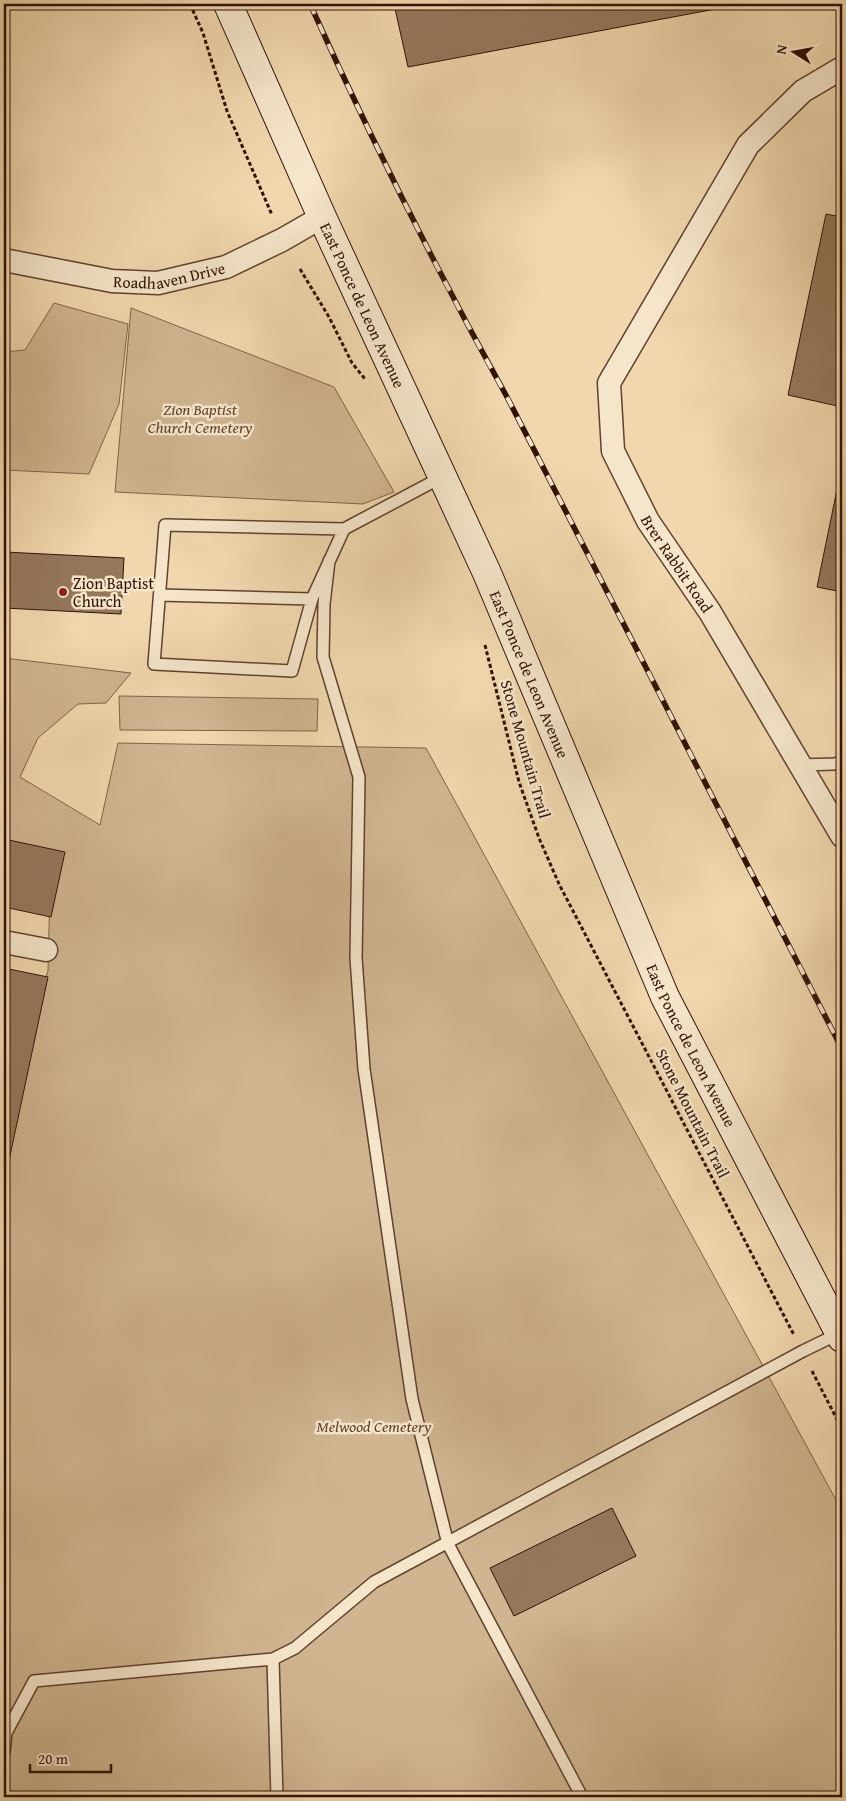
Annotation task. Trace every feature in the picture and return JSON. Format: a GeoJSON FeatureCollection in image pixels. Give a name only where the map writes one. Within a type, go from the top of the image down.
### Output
{"type":"FeatureCollection","features":[{"type":"Feature","properties":{"kind":"main road","name":"East Ponce de Leon Avenue"},"geometry":{"type":"LineString","coordinates":[[228,4],[322,217],[487,573],[665,997],[841,1336]]}},
{"type":"Feature","properties":{"kind":"street","name":"Brer Rabbit Road"},"geometry":{"type":"LineString","coordinates":[[842,68],[803,91],[748,145],[609,383],[613,451],[648,521],[710,612],[842,836]]}},
{"type":"Feature","properties":{"kind":"street","name":"Roadhaven Drive"},"geometry":{"type":"LineString","coordinates":[[4,260],[112,281],[158,283],[226,268],[322,217]]}},
{"type":"Feature","properties":{"kind":"street"},"geometry":{"type":"LineString","coordinates":[[4,942],[46,950]]}},
{"type":"Feature","properties":{"kind":"lane"},"geometry":{"type":"LineString","coordinates":[[344,529],[312,598],[292,670],[154,664],[165,525],[344,529],[442,477]]}},
{"type":"Feature","properties":{"kind":"lane"},"geometry":{"type":"LineString","coordinates":[[329,561],[324,604],[323,657],[359,777],[356,958],[364,1069],[412,1399],[448,1544],[582,1797]]}},
{"type":"Feature","properties":{"kind":"lane"},"geometry":{"type":"LineString","coordinates":[[160,595],[312,598]]}},
{"type":"Feature","properties":{"kind":"lane"},"geometry":{"type":"LineString","coordinates":[[800,766],[842,762]]}},
{"type":"Feature","properties":{"kind":"lane"},"geometry":{"type":"LineString","coordinates":[[4,1752],[6,1733],[34,1682],[274,1659],[294,1648],[374,1582],[448,1544],[794,1356],[841,1336]]}},
{"type":"Feature","properties":{"kind":"lane"},"geometry":{"type":"LineString","coordinates":[[274,1659],[277,1797]]}},
{"type":"Feature","properties":{"kind":"path"},"geometry":{"type":"LineString","coordinates":[[190,4],[203,33],[227,111],[272,215]]}},
{"type":"Feature","properties":{"kind":"path"},"geometry":{"type":"LineString","coordinates":[[300,269],[329,317],[352,363],[369,384]]}},
{"type":"Feature","properties":{"kind":"path","name":"Stone Mountain Trail"},"geometry":{"type":"LineString","coordinates":[[484,639],[519,782],[539,838],[559,884],[796,1340]]}},
{"type":"Feature","properties":{"kind":"path"},"geometry":{"type":"LineString","coordinates":[[812,1371],[842,1429]]}},
{"type":"Feature","properties":{"kind":"green space"},"geometry":{"type":"Polygon","coordinates":[[[54,303],[128,324],[119,404],[89,474],[4,470],[4,352],[25,350],[54,303]]]}},
{"type":"Feature","properties":{"kind":"green space","name":"Zion Baptist Church Cemetery"},"geometry":{"type":"Polygon","coordinates":[[[131,308],[334,387],[394,492],[363,504],[115,492],[131,308]]]}},
{"type":"Feature","properties":{"kind":"green space","name":"Melwood Cemetery"},"geometry":{"type":"Polygon","coordinates":[[[4,658],[131,673],[106,703],[78,704],[38,738],[20,777],[100,825],[118,743],[426,748],[842,1511],[842,1797],[4,1797],[4,1136],[21,1047],[48,971],[50,883],[4,852],[4,658]]]}},
{"type":"Feature","properties":{"kind":"green space"},"geometry":{"type":"Polygon","coordinates":[[[119,696],[318,699],[317,731],[120,730],[119,696]]]}},
{"type":"Feature","properties":{"kind":"building"},"geometry":{"type":"Polygon","coordinates":[[[394,4],[742,4],[408,67],[394,4]]]}},
{"type":"Feature","properties":{"kind":"building"},"geometry":{"type":"Polygon","coordinates":[[[826,214],[842,217],[842,407],[788,395],[826,214]]]}},
{"type":"Feature","properties":{"kind":"building"},"geometry":{"type":"Polygon","coordinates":[[[842,470],[842,592],[817,587],[842,470]]]}},
{"type":"Feature","properties":{"kind":"building","name":"Zion Baptist Church"},"geometry":{"type":"Polygon","coordinates":[[[5,552],[124,558],[121,614],[4,608],[5,552]]]}},
{"type":"Feature","properties":{"kind":"building"},"geometry":{"type":"Polygon","coordinates":[[[4,839],[65,852],[51,917],[4,907],[4,839]]]}},
{"type":"Feature","properties":{"kind":"building"},"geometry":{"type":"Polygon","coordinates":[[[4,968],[48,977],[7,1170],[4,1169],[4,968]]]}},
{"type":"Feature","properties":{"kind":"building"},"geometry":{"type":"Polygon","coordinates":[[[612,1508],[636,1556],[514,1616],[490,1568],[612,1508]]]}},
{"type":"Feature","properties":{"kind":"railway"},"geometry":{"type":"LineString","coordinates":[[310,4],[356,104],[429,251],[507,397],[842,1049]]}},
{"type":"Feature","properties":{"kind":"place","name":"Zion Baptist Church"},"geometry":{"type":"Point","coordinates":[63,592]}}]}
